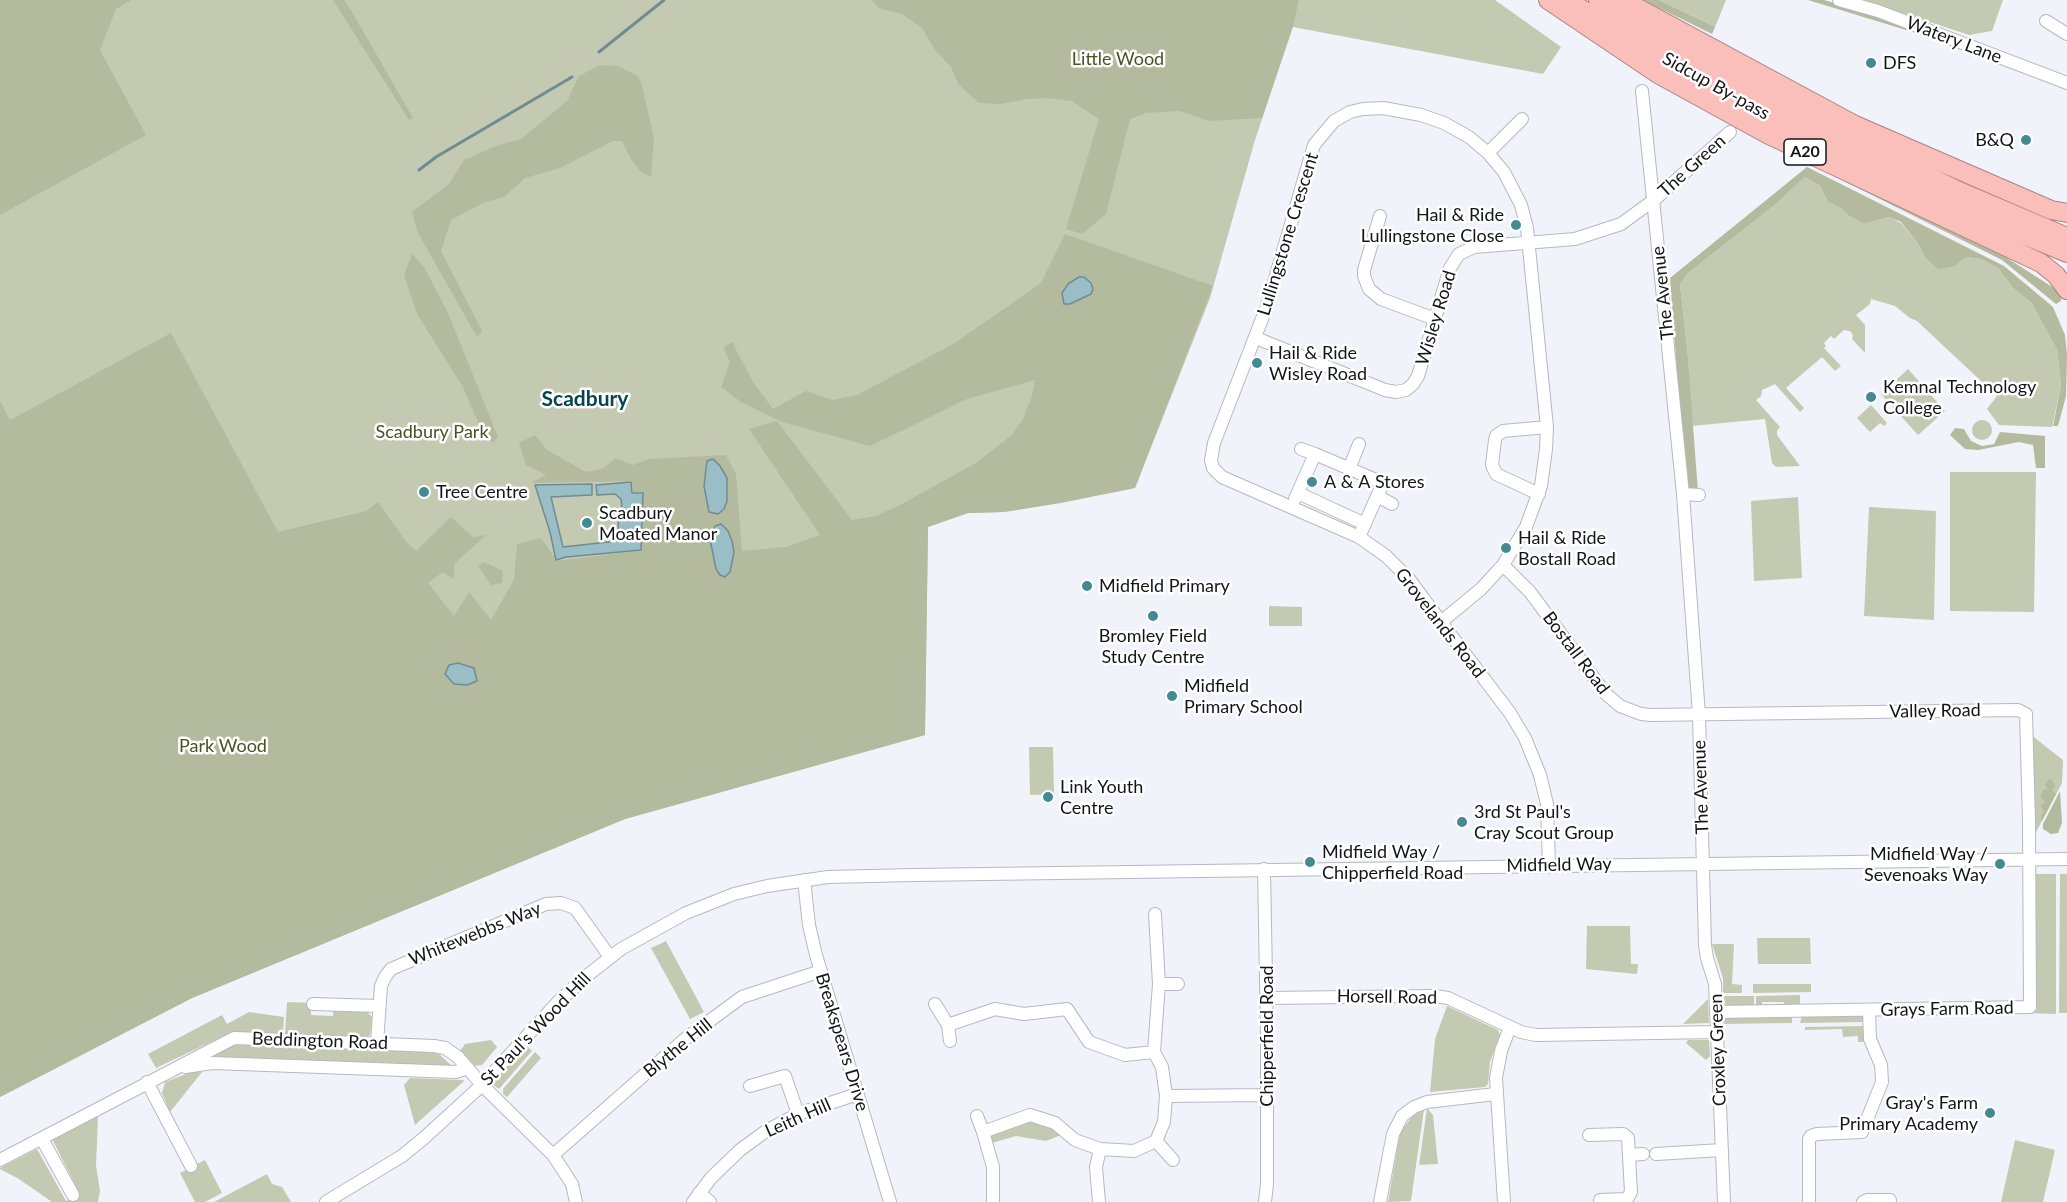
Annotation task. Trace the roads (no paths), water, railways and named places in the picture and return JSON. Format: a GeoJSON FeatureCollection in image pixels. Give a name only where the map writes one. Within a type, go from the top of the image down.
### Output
{"type":"FeatureCollection","features":[{"type":"Feature","properties":{"kind":"highway","name":"A20"},"geometry":{"type":"LineString","coordinates":[[1548,0],[1659,74],[1769,135],[2041,263],[2056,274],[2067,290]]}},
{"type":"Feature","properties":{"kind":"highway","name":"Sidcup By-pass"},"geometry":{"type":"LineString","coordinates":[[1567,0],[1686,70],[1787,125],[1942,200],[2027,229],[2067,237]]}},
{"type":"Feature","properties":{"kind":"highway","name":"Sidcup By-pass"},"geometry":{"type":"LineString","coordinates":[[1598,0],[1712,67],[1794,111],[1959,191],[2067,253]]}},
{"type":"Feature","properties":{"kind":"highway","name":"A20"},"geometry":{"type":"LineString","coordinates":[[1623,0],[1855,125],[2051,210],[2067,213]]}},
{"type":"Feature","properties":{"kind":"street","name":"Watery Lane"},"geometry":{"type":"LineString","coordinates":[[1839,0],[1878,11],[2067,82]]}},
{"type":"Feature","properties":{"kind":"street"},"geometry":{"type":"LineString","coordinates":[[2046,21],[2067,34]]}},
{"type":"Feature","properties":{"kind":"street","name":"The Avenue"},"geometry":{"type":"LineString","coordinates":[[1642,92],[1683,494],[1700,715],[1704,863]]}},
{"type":"Feature","properties":{"kind":"street","name":"Lullingstone Crescent"},"geometry":{"type":"LineString","coordinates":[[1217,474],[1211,460],[1211,451],[1256,338],[1311,154],[1320,136],[1334,121],[1350,112],[1372,108],[1410,113],[1458,130],[1488,153],[1504,172],[1517,195],[1524,215],[1529,243],[1546,427],[1545,464],[1539,494],[1526,527],[1503,565],[1481,589],[1441,622]]}},
{"type":"Feature","properties":{"kind":"street"},"geometry":{"type":"LineString","coordinates":[[1488,153],[1522,119]]}},
{"type":"Feature","properties":{"kind":"street","name":"The Green"},"geometry":{"type":"LineString","coordinates":[[1654,200],[1730,132]]}},
{"type":"Feature","properties":{"kind":"street","name":"Wisley Road"},"geometry":{"type":"LineString","coordinates":[[1256,338],[1385,390],[1396,392],[1406,390],[1418,376],[1450,268],[1460,255],[1474,247],[1575,239],[1621,224],[1654,200]]}},
{"type":"Feature","properties":{"kind":"street"},"geometry":{"type":"LineString","coordinates":[[1380,216],[1364,270],[1369,289],[1381,298],[1435,320]]}},
{"type":"Feature","properties":{"kind":"street"},"geometry":{"type":"LineString","coordinates":[[1539,494],[1496,474],[1492,465],[1496,436],[1503,432],[1546,427]]}},
{"type":"Feature","properties":{"kind":"street"},"geometry":{"type":"LineString","coordinates":[[1349,469],[1359,444]]}},
{"type":"Feature","properties":{"kind":"street"},"geometry":{"type":"LineString","coordinates":[[1301,449],[1383,483],[1359,537]]}},
{"type":"Feature","properties":{"kind":"street"},"geometry":{"type":"LineString","coordinates":[[1292,506],[1315,454]]}},
{"type":"Feature","properties":{"kind":"street","name":"Grovelands Road"},"geometry":{"type":"LineString","coordinates":[[1217,474],[1359,537],[1397,567],[1517,723],[1534,757],[1547,804],[1549,865]]}},
{"type":"Feature","properties":{"kind":"street"},"geometry":{"type":"LineString","coordinates":[[1298,493],[1365,524]]}},
{"type":"Feature","properties":{"kind":"street"},"geometry":{"type":"LineString","coordinates":[[1683,494],[1699,495]]}},
{"type":"Feature","properties":{"kind":"street"},"geometry":{"type":"LineString","coordinates":[[1377,496],[1392,504]]}},
{"type":"Feature","properties":{"kind":"street","name":"Bostall Road"},"geometry":{"type":"LineString","coordinates":[[1503,565],[1530,592],[1605,693],[1620,705],[1629,711],[1651,716],[1700,715]]}},
{"type":"Feature","properties":{"kind":"street","name":"Valley Road"},"geometry":{"type":"LineString","coordinates":[[1700,715],[2022,711],[2026,718],[2029,858]]}},
{"type":"Feature","properties":{"kind":"street","name":"Grays Farm Road"},"geometry":{"type":"LineString","coordinates":[[1716,1012],[2030,1007],[2029,858]]}},
{"type":"Feature","properties":{"kind":"street","name":"Midfield Way"},"geometry":{"type":"LineString","coordinates":[[1051,872],[2067,859]]}},
{"type":"Feature","properties":{"kind":"street","name":"Croxley Green"},"geometry":{"type":"LineString","coordinates":[[1704,863],[1706,952],[1715,984],[1724,1202]]}},
{"type":"Feature","properties":{"kind":"street","name":"Chipperfield Road"},"geometry":{"type":"LineString","coordinates":[[1264,869],[1267,998],[1267,1184],[1265,1202]]}},
{"type":"Feature","properties":{"kind":"street","name":"St Paul's Wood Hill"},"geometry":{"type":"LineString","coordinates":[[326,1202],[402,1156],[482,1085],[557,1003],[610,957],[652,930],[707,904],[766,886],[828,877],[1051,872]]}},
{"type":"Feature","properties":{"kind":"street","name":"Breakspears Drive"},"geometry":{"type":"LineString","coordinates":[[804,880],[809,925],[821,971],[890,1202]]}},
{"type":"Feature","properties":{"kind":"street","name":"Whitewebbs Way"},"geometry":{"type":"LineString","coordinates":[[377,1043],[382,981],[387,973],[396,966],[551,903],[561,903],[575,908],[610,957]]}},
{"type":"Feature","properties":{"kind":"street"},"geometry":{"type":"LineString","coordinates":[[983,1132],[1030,1115],[1055,1123],[1075,1140],[1100,1149],[1134,1151],[1156,1141],[1164,1122],[1166,1096],[1162,1067],[1154,1052],[1159,984],[1155,914]]}},
{"type":"Feature","properties":{"kind":"street","name":"Blythe Hill"},"geometry":{"type":"LineString","coordinates":[[553,1155],[685,1039],[742,997],[821,971]]}},
{"type":"Feature","properties":{"kind":"street"},"geometry":{"type":"LineString","coordinates":[[1159,984],[1178,984]]}},
{"type":"Feature","properties":{"kind":"street","name":"Horsell Road"},"geometry":{"type":"LineString","coordinates":[[1267,998],[1435,996],[1448,998],[1510,1028],[1529,1034],[1550,1036],[1716,1032]]}},
{"type":"Feature","properties":{"kind":"street"},"geometry":{"type":"LineString","coordinates":[[313,1004],[379,1006]]}},
{"type":"Feature","properties":{"kind":"street"},"geometry":{"type":"LineString","coordinates":[[935,1004],[948,1025],[950,1041]]}},
{"type":"Feature","properties":{"kind":"street"},"geometry":{"type":"LineString","coordinates":[[948,1025],[995,1009],[1024,1014],[1067,1009],[1089,1042],[1125,1055],[1154,1052]]}},
{"type":"Feature","properties":{"kind":"street"},"geometry":{"type":"LineString","coordinates":[[1809,1202],[1809,1139],[1816,1134],[1862,1132],[1882,1082],[1881,1065],[1870,1039],[1869,1010]]}},
{"type":"Feature","properties":{"kind":"street"},"geometry":{"type":"LineString","coordinates":[[1504,1202],[1495,1094],[1497,1065],[1510,1028]]}},
{"type":"Feature","properties":{"kind":"street","name":"Beddington Road"},"geometry":{"type":"LineString","coordinates":[[0,1160],[234,1038],[440,1046],[452,1052],[553,1155],[572,1184],[576,1202]]}},
{"type":"Feature","properties":{"kind":"street","name":"Beddington Road"},"geometry":{"type":"LineString","coordinates":[[172,1070],[212,1063],[456,1072],[468,1068]]}},
{"type":"Feature","properties":{"kind":"street"},"geometry":{"type":"LineString","coordinates":[[750,1086],[785,1077],[798,1114]]}},
{"type":"Feature","properties":{"kind":"street"},"geometry":{"type":"LineString","coordinates":[[147,1082],[191,1166]]}},
{"type":"Feature","properties":{"kind":"street","name":"Leith Hill"},"geometry":{"type":"LineString","coordinates":[[696,1198],[711,1178],[740,1150],[766,1131],[798,1114],[857,1094]]}},
{"type":"Feature","properties":{"kind":"street"},"geometry":{"type":"LineString","coordinates":[[1380,1202],[1393,1134],[1402,1116],[1414,1107],[1427,1102],[1495,1094]]}},
{"type":"Feature","properties":{"kind":"street"},"geometry":{"type":"LineString","coordinates":[[1166,1096],[1267,1095]]}},
{"type":"Feature","properties":{"kind":"street"},"geometry":{"type":"LineString","coordinates":[[977,1116],[993,1167],[993,1202]]}},
{"type":"Feature","properties":{"kind":"street"},"geometry":{"type":"LineString","coordinates":[[1589,1135],[1623,1134],[1628,1138],[1631,1192],[1627,1198],[1600,1200]]}},
{"type":"Feature","properties":{"kind":"street"},"geometry":{"type":"LineString","coordinates":[[42,1139],[73,1195]]}},
{"type":"Feature","properties":{"kind":"street"},"geometry":{"type":"LineString","coordinates":[[1156,1141],[1173,1160]]}},
{"type":"Feature","properties":{"kind":"street"},"geometry":{"type":"LineString","coordinates":[[1100,1149],[1096,1167],[1100,1202]]}},
{"type":"Feature","properties":{"kind":"street"},"geometry":{"type":"LineString","coordinates":[[1656,1154],[1722,1150]]}},
{"type":"Feature","properties":{"kind":"street"},"geometry":{"type":"LineString","coordinates":[[1629,1155],[1643,1154]]}},
{"type":"Feature","properties":{"kind":"street"},"geometry":{"type":"LineString","coordinates":[[696,1198],[710,1202]]}},
{"type":"Feature","properties":{"kind":"street"},"geometry":{"type":"LineString","coordinates":[[1863,1202],[1890,1200]]}},
{"type":"Feature","properties":{"kind":"water"},"geometry":{"type":"Polygon","coordinates":[[[1079,277],[1084,277],[1091,283],[1093,289],[1091,294],[1070,304],[1064,304],[1062,293],[1068,284],[1079,277]]]}},
{"type":"Feature","properties":{"kind":"water"},"geometry":{"type":"Polygon","coordinates":[[[713,459],[727,478],[727,501],[724,509],[718,514],[709,512],[704,486],[707,461],[713,459]]]}},
{"type":"Feature","properties":{"kind":"water"},"geometry":{"type":"Polygon","coordinates":[[[631,482],[632,493],[643,493],[641,550],[566,557],[556,560],[535,485],[592,484],[592,495],[551,497],[563,547],[617,541],[619,516],[622,510],[621,499],[615,494],[597,495],[596,485],[631,482]]]}},
{"type":"Feature","properties":{"kind":"water"},"geometry":{"type":"Polygon","coordinates":[[[721,524],[728,531],[734,552],[730,572],[725,577],[720,575],[716,569],[711,544],[711,534],[715,526],[721,524]]]}},
{"type":"Feature","properties":{"kind":"water"},"geometry":{"type":"Polygon","coordinates":[[[458,663],[474,668],[477,681],[467,685],[454,684],[445,674],[449,665],[458,663]]]}},
{"type":"Feature","properties":{"kind":"waterway"},"geometry":{"type":"LineString","coordinates":[[599,52],[664,0]]}},
{"type":"Feature","properties":{"kind":"waterway"},"geometry":{"type":"LineString","coordinates":[[419,170],[436,157],[572,77]]}},
{"type":"Feature","properties":{"kind":"place","name":"DFS"},"geometry":{"type":"Point","coordinates":[1871,63]}},
{"type":"Feature","properties":{"kind":"place","name":"B&Q"},"geometry":{"type":"Point","coordinates":[2026,140]}},
{"type":"Feature","properties":{"kind":"place","name":"Hail & Ride Lullingstone Close"},"geometry":{"type":"Point","coordinates":[1516,225]}},
{"type":"Feature","properties":{"kind":"place","name":"Hail & Ride Wisley Road"},"geometry":{"type":"Point","coordinates":[1257,363]}},
{"type":"Feature","properties":{"kind":"place","name":"Kemnal Technology College"},"geometry":{"type":"Point","coordinates":[1871,397]}},
{"type":"Feature","properties":{"kind":"place","name":"A & A Stores"},"geometry":{"type":"Point","coordinates":[1312,482]}},
{"type":"Feature","properties":{"kind":"place","name":"Tree Centre"},"geometry":{"type":"Point","coordinates":[424,492]}},
{"type":"Feature","properties":{"kind":"place","name":"Scadbury Moated Manor"},"geometry":{"type":"Point","coordinates":[587,523]}},
{"type":"Feature","properties":{"kind":"place","name":"Hail & Ride Bostall Road"},"geometry":{"type":"Point","coordinates":[1506,548]}},
{"type":"Feature","properties":{"kind":"place","name":"Midfield Primary"},"geometry":{"type":"Point","coordinates":[1087,586]}},
{"type":"Feature","properties":{"kind":"place","name":"Bromley Field Study Centre"},"geometry":{"type":"Point","coordinates":[1153,616]}},
{"type":"Feature","properties":{"kind":"place","name":"Midfield Primary School"},"geometry":{"type":"Point","coordinates":[1172,696]}},
{"type":"Feature","properties":{"kind":"place","name":"Link Youth Centre"},"geometry":{"type":"Point","coordinates":[1048,797]}},
{"type":"Feature","properties":{"kind":"place","name":"3rd St Paul's Cray Scout Group"},"geometry":{"type":"Point","coordinates":[1462,822]}},
{"type":"Feature","properties":{"kind":"place","name":"Midfield Way / Chipperfield Road"},"geometry":{"type":"Point","coordinates":[1310,862]}},
{"type":"Feature","properties":{"kind":"place","name":"Midfield Way / Sevenoaks Way"},"geometry":{"type":"Point","coordinates":[2000,864]}},
{"type":"Feature","properties":{"kind":"place","name":"Gray's Farm Primary Academy"},"geometry":{"type":"Point","coordinates":[1990,1113]}},
{"type":"Feature","properties":{"kind":"district","name":"Scadbury"},"geometry":{"type":"Point","coordinates":[585,399]}},
{"type":"Feature","properties":{"kind":"park label","name":"Little Wood"},"geometry":{"type":"Point","coordinates":[1118,59]}},
{"type":"Feature","properties":{"kind":"park label","name":"Scadbury Park"},"geometry":{"type":"Point","coordinates":[432,432]}},
{"type":"Feature","properties":{"kind":"park label","name":"Park Wood"},"geometry":{"type":"Point","coordinates":[223,746]}}]}
